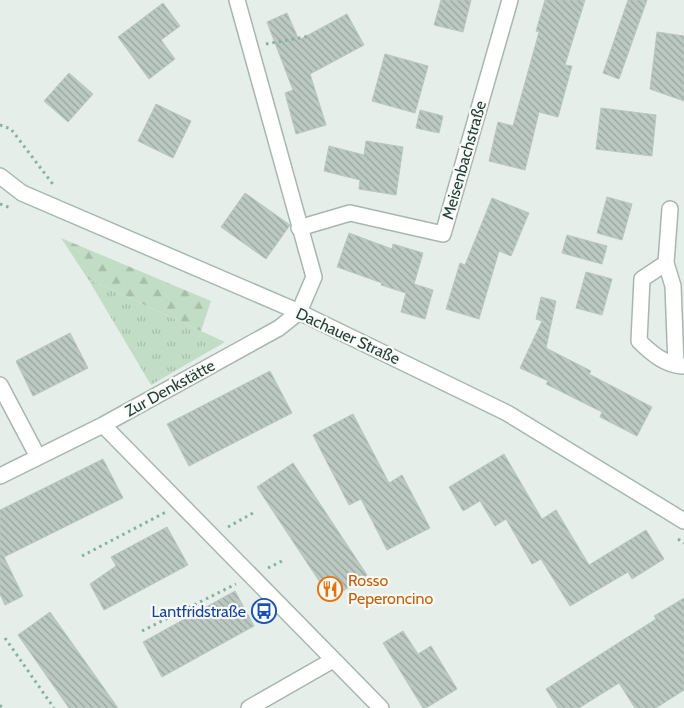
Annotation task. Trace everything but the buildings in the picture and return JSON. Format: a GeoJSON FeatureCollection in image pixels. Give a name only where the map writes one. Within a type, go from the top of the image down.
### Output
{"type":"FeatureCollection","features":[{"type":"Feature","properties":{"kind":"street"},"geometry":{"type":"LineString","coordinates":[[237,0],[314,277],[299,312]]}},
{"type":"Feature","properties":{"kind":"street","name":"Meisenbachstraße"},"geometry":{"type":"LineString","coordinates":[[300,228],[350,213],[443,234],[510,0]]}},
{"type":"Feature","properties":{"kind":"street","name":"Dachauer Straße"},"geometry":{"type":"LineString","coordinates":[[0,176],[22,193],[299,312],[507,413],[684,521]]}},
{"type":"Feature","properties":{"kind":"street"},"geometry":{"type":"LineString","coordinates":[[666,263],[642,279],[639,341],[654,355],[680,366],[673,286],[666,263],[670,209]]}},
{"type":"Feature","properties":{"kind":"street","name":"Zur Denkstätte"},"geometry":{"type":"LineString","coordinates":[[0,476],[103,426],[279,328],[299,312]]}},
{"type":"Feature","properties":{"kind":"street"},"geometry":{"type":"LineString","coordinates":[[0,385],[38,457]]}},
{"type":"Feature","properties":{"kind":"street"},"geometry":{"type":"LineString","coordinates":[[103,426],[380,708]]}},
{"type":"Feature","properties":{"kind":"street"},"geometry":{"type":"LineString","coordinates":[[248,708],[333,660]]}},
{"type":"Feature","properties":{"kind":"path"},"geometry":{"type":"LineString","coordinates":[[251,46],[310,36]]}},
{"type":"Feature","properties":{"kind":"path"},"geometry":{"type":"LineString","coordinates":[[82,556],[181,504]]}},
{"type":"Feature","properties":{"kind":"path"},"geometry":{"type":"LineString","coordinates":[[213,536],[253,513]]}},
{"type":"Feature","properties":{"kind":"path"},"geometry":{"type":"LineString","coordinates":[[676,538],[684,543]]}},
{"type":"Feature","properties":{"kind":"path"},"geometry":{"type":"LineString","coordinates":[[142,631],[252,576]]}},
{"type":"Feature","properties":{"kind":"path"},"geometry":{"type":"LineString","coordinates":[[5,638],[54,708]]}},
{"type":"Feature","properties":{"kind":"green space"},"geometry":{"type":"Polygon","coordinates":[[[61,238],[211,301],[201,331],[88,279],[61,238]]]}},
{"type":"Feature","properties":{"kind":"green space"},"geometry":{"type":"Polygon","coordinates":[[[88,279],[225,342],[151,385],[88,279]]]}},
{"type":"Feature","properties":{"kind":"place","name":"Rosso Peperoncino"},"geometry":{"type":"Point","coordinates":[330,589]}},
{"type":"Feature","properties":{"kind":"place","name":"Lantfridstraße"},"geometry":{"type":"Point","coordinates":[264,611]}}]}
